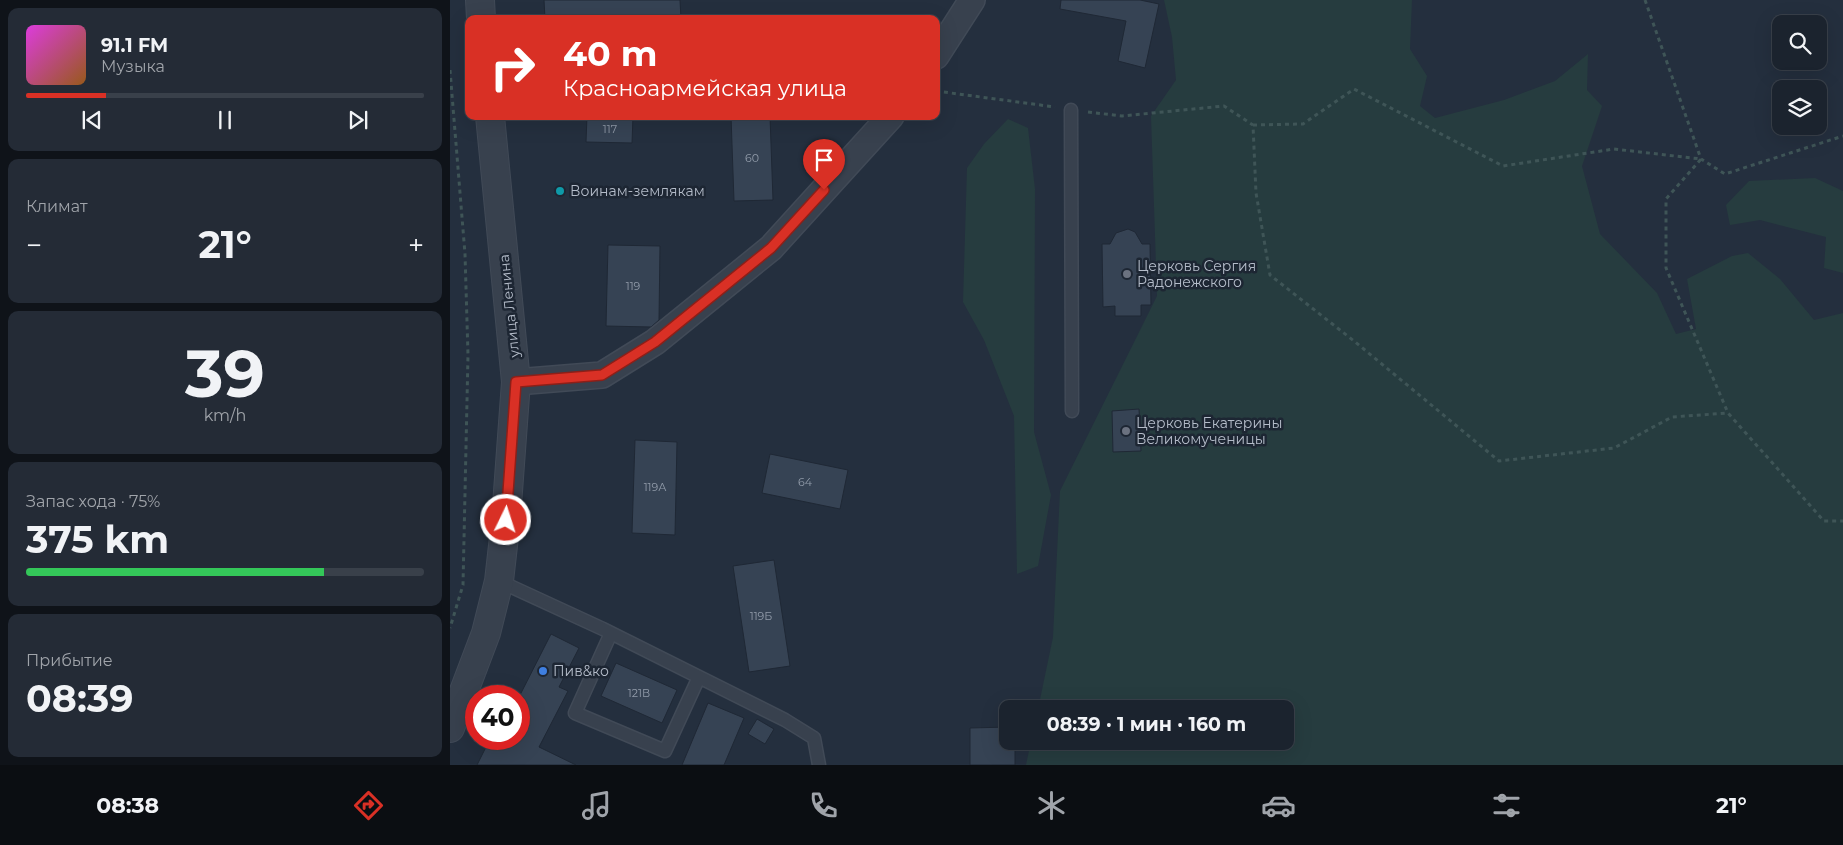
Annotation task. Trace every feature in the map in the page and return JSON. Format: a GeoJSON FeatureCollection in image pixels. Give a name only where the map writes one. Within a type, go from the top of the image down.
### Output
{"type":"FeatureCollection","features":[{"type":"Feature","properties":{"kind":"street"},"geometry":{"type":"LineString","coordinates":[[480,0],[481,15]]}},
{"type":"Feature","properties":{"kind":"street"},"geometry":{"type":"LineString","coordinates":[[940,50],[972,0]]}},
{"type":"Feature","properties":{"kind":"street","name":"улица Ленина"},"geometry":{"type":"LineString","coordinates":[[450,728],[486,633],[499,581],[506,520],[516,382],[490,120]]}},
{"type":"Feature","properties":{"kind":"street"},"geometry":{"type":"LineString","coordinates":[[516,382],[602,375],[655,342],[771,248],[887,120]]}},
{"type":"Feature","properties":{"kind":"lane"},"geometry":{"type":"LineString","coordinates":[[1071,110],[1072,411]]}},
{"type":"Feature","properties":{"kind":"lane"},"geometry":{"type":"LineString","coordinates":[[499,581],[611,633],[786,720],[814,738],[819,765]]}},
{"type":"Feature","properties":{"kind":"lane"},"geometry":{"type":"LineString","coordinates":[[611,633],[575,713],[665,750],[700,677]]}},
{"type":"Feature","properties":{"kind":"path"},"geometry":{"type":"LineString","coordinates":[[1645,0],[1701,158]]}},
{"type":"Feature","properties":{"kind":"path"},"geometry":{"type":"LineString","coordinates":[[450,70],[465,254],[468,356],[464,585],[450,628]]}},
{"type":"Feature","properties":{"kind":"path"},"geometry":{"type":"LineString","coordinates":[[940,92],[1122,116],[1224,106],[1253,125],[1303,124],[1354,89],[1503,166],[1614,149],[1701,158],[1725,174],[1843,136]]}},
{"type":"Feature","properties":{"kind":"path"},"geometry":{"type":"LineString","coordinates":[[1253,125],[1256,193],[1270,275],[1354,341],[1499,461],[1614,448],[1672,418],[1728,413]]}},
{"type":"Feature","properties":{"kind":"path"},"geometry":{"type":"LineString","coordinates":[[1701,158],[1666,200],[1666,268],[1728,413],[1824,521],[1843,521]]}},
{"type":"Feature","properties":{"kind":"green space"},"geometry":{"type":"Polygon","coordinates":[[[1164,0],[1412,0],[1410,49],[1427,76],[1420,106],[1435,118],[1504,100],[1555,81],[1588,54],[1587,90],[1602,106],[1582,166],[1600,234],[1657,293],[1676,334],[1696,329],[1687,279],[1732,256],[1748,253],[1780,279],[1814,320],[1843,313],[1843,765],[1026,765],[1029,750],[1294,750],[1294,700],[1040,700],[1053,637],[1060,491],[1157,296],[1151,116],[1176,80],[1172,37],[1164,0]]]}},
{"type":"Feature","properties":{"kind":"green space"},"geometry":{"type":"Polygon","coordinates":[[[1008,119],[1028,128],[1035,189],[1034,432],[1051,495],[1038,566],[1017,574],[1014,416],[984,340],[963,302],[967,168],[984,144],[1008,119]]]}},
{"type":"Feature","properties":{"kind":"green space"},"geometry":{"type":"Polygon","coordinates":[[[1815,178],[1843,191],[1843,273],[1824,268],[1826,237],[1760,220],[1730,225],[1726,205],[1749,181],[1815,178]]]}},
{"type":"Feature","properties":{"kind":"building"},"geometry":{"type":"Polygon","coordinates":[[[544,0],[680,0],[681,15],[545,15],[544,0]]]}},
{"type":"Feature","properties":{"kind":"building"},"geometry":{"type":"Polygon","coordinates":[[[1061,0],[1140,0],[1159,4],[1145,68],[1118,61],[1126,21],[1060,9],[1061,0]]]}},
{"type":"Feature","properties":{"kind":"building"},"geometry":{"type":"Polygon","coordinates":[[[587,120],[633,120],[632,143],[586,142],[587,120]]]}},
{"type":"Feature","properties":{"kind":"building"},"geometry":{"type":"Polygon","coordinates":[[[731,120],[770,120],[773,200],[734,201],[731,120]]]}},
{"type":"Feature","properties":{"kind":"building","name":"Церковь Сергия Радонежского"},"geometry":{"type":"Polygon","coordinates":[[[1128,229],[1135,232],[1142,244],[1150,244],[1151,305],[1141,305],[1141,316],[1115,316],[1115,306],[1103,307],[1102,244],[1110,244],[1116,233],[1128,229]]]}},
{"type":"Feature","properties":{"kind":"building"},"geometry":{"type":"Polygon","coordinates":[[[608,245],[660,246],[659,320],[651,327],[606,326],[608,245]]]}},
{"type":"Feature","properties":{"kind":"building","name":"Церковь Екатерины Великомученицы"},"geometry":{"type":"Polygon","coordinates":[[[1139,409],[1141,451],[1113,452],[1112,411],[1139,409]]]}},
{"type":"Feature","properties":{"kind":"building"},"geometry":{"type":"Polygon","coordinates":[[[635,440],[677,442],[675,535],[632,533],[635,440]]]}},
{"type":"Feature","properties":{"kind":"building"},"geometry":{"type":"Polygon","coordinates":[[[770,454],[848,470],[840,509],[762,493],[770,454]]]}},
{"type":"Feature","properties":{"kind":"building"},"geometry":{"type":"Polygon","coordinates":[[[774,560],[790,666],[749,672],[733,566],[774,560]]]}},
{"type":"Feature","properties":{"kind":"building"},"geometry":{"type":"Polygon","coordinates":[[[551,634],[579,648],[559,687],[568,691],[539,747],[576,765],[477,765],[484,750],[530,750],[530,685],[525,685],[551,634]]]}},
{"type":"Feature","properties":{"kind":"building"},"geometry":{"type":"Polygon","coordinates":[[[616,663],[677,690],[662,723],[601,696],[616,663]]]}},
{"type":"Feature","properties":{"kind":"building"},"geometry":{"type":"Polygon","coordinates":[[[708,703],[744,718],[724,765],[682,765],[708,703]]]}},
{"type":"Feature","properties":{"kind":"building"},"geometry":{"type":"Polygon","coordinates":[[[757,719],[774,729],[765,744],[748,734],[757,719]]]}},
{"type":"Feature","properties":{"kind":"building"},"geometry":{"type":"Polygon","coordinates":[[[999,727],[999,750],[1015,750],[1015,765],[970,765],[970,728],[999,727]]]}},
{"type":"Feature","properties":{"kind":"place","name":"Воинам-землякам"},"geometry":{"type":"Point","coordinates":[560,191]}},
{"type":"Feature","properties":{"kind":"place","name":"Церковь Сергия Радонежского"},"geometry":{"type":"Point","coordinates":[1127,274]}},
{"type":"Feature","properties":{"kind":"place","name":"Церковь Екатерины Великомученицы"},"geometry":{"type":"Point","coordinates":[1126,431]}},
{"type":"Feature","properties":{"kind":"place","name":"Пив&ко"},"geometry":{"type":"Point","coordinates":[543,671]}},
{"type":"Feature","properties":{"kind":"route"},"geometry":{"type":"LineString","coordinates":[[506,520],[516,382],[602,375],[655,342],[771,248],[824,190]]}}]}
